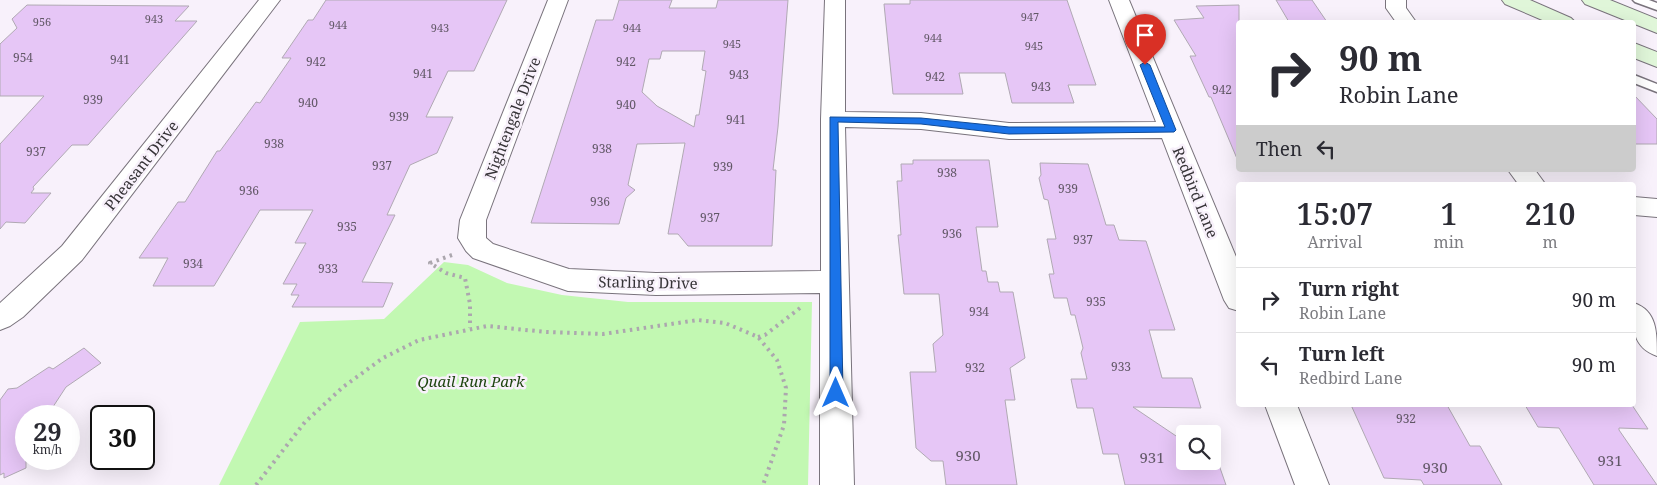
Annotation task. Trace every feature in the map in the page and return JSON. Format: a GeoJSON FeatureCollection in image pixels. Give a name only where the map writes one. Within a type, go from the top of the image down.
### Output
{"type":"FeatureCollection","features":[{"type":"Feature","properties":{"kind":"main road"},"geometry":{"type":"LineString","coordinates":[[1512,0],[1559,20]]}},
{"type":"Feature","properties":{"kind":"main road"},"geometry":{"type":"LineString","coordinates":[[1592,0],[1657,27]]}},
{"type":"Feature","properties":{"kind":"main road"},"geometry":{"type":"LineString","coordinates":[[1636,51],[1657,60]]}},
{"type":"Feature","properties":{"kind":"street","name":"Pheasant Drive"},"geometry":{"type":"LineString","coordinates":[[0,318],[13,309],[72,253],[270,0]]}},
{"type":"Feature","properties":{"kind":"street","name":"Nightengale Drive"},"geometry":{"type":"LineString","coordinates":[[473,241],[473,220],[558,0]]}},
{"type":"Feature","properties":{"kind":"street"},"geometry":{"type":"LineString","coordinates":[[835,0],[833,119],[837,485]]}},
{"type":"Feature","properties":{"kind":"street","name":"Redbird Lane"},"geometry":{"type":"LineString","coordinates":[[1119,0],[1236,292]]}},
{"type":"Feature","properties":{"kind":"street"},"geometry":{"type":"LineString","coordinates":[[1396,0],[1396,8],[1405,20]]}},
{"type":"Feature","properties":{"kind":"street"},"geometry":{"type":"LineString","coordinates":[[833,119],[921,121],[1009,131],[1171,130]]}},
{"type":"Feature","properties":{"kind":"street"},"geometry":{"type":"LineString","coordinates":[[1523,172],[1531,182]]}},
{"type":"Feature","properties":{"kind":"street"},"geometry":{"type":"LineString","coordinates":[[1636,206],[1657,208]]}},
{"type":"Feature","properties":{"kind":"street","name":"Starling Drive"},"geometry":{"type":"LineString","coordinates":[[473,241],[483,251],[568,280],[656,284],[836,282]]}},
{"type":"Feature","properties":{"kind":"street"},"geometry":{"type":"LineString","coordinates":[[1636,317],[1657,344]]}},
{"type":"Feature","properties":{"kind":"street"},"geometry":{"type":"LineString","coordinates":[[1281,407],[1312,485]]}},
{"type":"Feature","properties":{"kind":"lane"},"geometry":{"type":"LineString","coordinates":[[1639,0],[1657,7]]}},
{"type":"Feature","properties":{"kind":"lane"},"geometry":{"type":"LineString","coordinates":[[1636,80],[1657,88]]}},
{"type":"Feature","properties":{"kind":"path"},"geometry":{"type":"LineString","coordinates":[[470,328],[470,304],[465,278],[446,273],[430,263],[473,241]]}},
{"type":"Feature","properties":{"kind":"path"},"geometry":{"type":"LineString","coordinates":[[758,337],[765,335],[836,282]]}},
{"type":"Feature","properties":{"kind":"path"},"geometry":{"type":"LineString","coordinates":[[256,485],[304,422],[343,387],[383,358],[419,340],[487,326],[546,332],[602,334],[698,320],[725,322],[758,337],[777,360],[786,388],[784,425],[765,474],[763,485]]}},
{"type":"Feature","properties":{"kind":"green space","name":"Quail Run Park"},"geometry":{"type":"Polygon","coordinates":[[[444,262],[468,265],[507,283],[562,295],[628,302],[812,302],[808,485],[219,485],[300,322],[384,319],[444,262]]]}},
{"type":"Feature","properties":{"kind":"building"},"geometry":{"type":"Polygon","coordinates":[[[326,0],[507,0],[474,71],[448,71],[426,117],[453,117],[437,153],[410,165],[387,215],[395,215],[362,282],[393,283],[383,307],[292,307],[299,295],[291,295],[297,284],[283,284],[306,243],[295,243],[313,210],[260,210],[214,286],[153,286],[168,258],[139,258],[178,202],[185,202],[217,151],[220,151],[256,102],[260,103],[291,58],[282,58],[308,20],[313,20],[326,0]]]}},
{"type":"Feature","properties":{"kind":"building"},"geometry":{"type":"Polygon","coordinates":[[[619,0],[672,0],[669,8],[716,8],[718,0],[788,0],[773,170],[776,170],[772,246],[688,246],[678,234],[668,234],[685,143],[637,144],[628,185],[635,190],[626,198],[619,224],[531,223],[596,20],[613,20],[619,0]],[[662,51],[660,59],[649,59],[642,92],[657,106],[694,127],[696,115],[699,115],[706,71],[702,70],[705,51],[662,51]]]}},
{"type":"Feature","properties":{"kind":"building"},"geometry":{"type":"Polygon","coordinates":[[[910,0],[1067,0],[1096,85],[1068,85],[1074,103],[1012,103],[1005,73],[959,73],[963,94],[893,94],[884,4],[910,4],[910,0]]]}},
{"type":"Feature","properties":{"kind":"building"},"geometry":{"type":"Polygon","coordinates":[[[1276,0],[1312,0],[1326,20],[1288,20],[1276,0]]]}},
{"type":"Feature","properties":{"kind":"building"},"geometry":{"type":"Polygon","coordinates":[[[27,5],[189,6],[175,21],[197,21],[88,145],[72,145],[33,187],[34,189],[31,193],[51,193],[25,223],[6,222],[0,229],[0,144],[44,96],[0,96],[0,44],[17,28],[12,19],[27,5]]]}},
{"type":"Feature","properties":{"kind":"building"},"geometry":{"type":"Polygon","coordinates":[[[1239,5],[1239,20],[1236,20],[1236,156],[1211,97],[1209,97],[1190,56],[1196,56],[1174,20],[1204,18],[1196,6],[1239,5]]]}},
{"type":"Feature","properties":{"kind":"building"},"geometry":{"type":"Polygon","coordinates":[[[1636,97],[1657,119],[1657,144],[1636,144],[1636,97]]]}},
{"type":"Feature","properties":{"kind":"building"},"geometry":{"type":"Polygon","coordinates":[[[913,160],[989,160],[998,227],[976,227],[982,271],[986,271],[988,282],[998,282],[1000,292],[1013,292],[1025,358],[1010,368],[1015,400],[1005,400],[1017,485],[946,485],[943,461],[931,461],[916,448],[910,372],[936,372],[933,344],[943,335],[939,294],[904,294],[898,235],[901,235],[897,181],[902,181],[901,164],[913,164],[913,160]]]}},
{"type":"Feature","properties":{"kind":"building"},"geometry":{"type":"Polygon","coordinates":[[[1040,163],[1088,164],[1106,225],[1114,225],[1119,240],[1146,241],[1175,330],[1149,330],[1162,378],[1192,378],[1201,408],[1133,407],[1176,436],[1176,470],[1221,470],[1226,485],[1125,485],[1118,454],[1103,454],[1093,408],[1077,408],[1071,379],[1087,379],[1081,353],[1083,348],[1075,315],[1071,315],[1067,298],[1054,298],[1049,274],[1054,274],[1047,239],[1056,239],[1048,200],[1044,199],[1039,178],[1041,175],[1040,163]]]}},
{"type":"Feature","properties":{"kind":"building"},"geometry":{"type":"Polygon","coordinates":[[[84,348],[101,363],[66,387],[54,405],[15,405],[15,470],[22,470],[4,478],[4,473],[0,475],[0,400],[8,389],[17,388],[49,367],[53,369],[84,348]]]}},
{"type":"Feature","properties":{"kind":"building"},"geometry":{"type":"Polygon","coordinates":[[[1352,407],[1448,407],[1470,446],[1480,446],[1502,485],[1424,485],[1421,480],[1384,478],[1352,407]]]}},
{"type":"Feature","properties":{"kind":"building"},"geometry":{"type":"Polygon","coordinates":[[[1526,407],[1633,407],[1648,429],[1619,428],[1619,430],[1657,485],[1594,485],[1559,428],[1538,427],[1526,407]]]}},
{"type":"Feature","properties":{"kind":"route"},"geometry":{"type":"LineString","coordinates":[[836,393],[833,119],[921,121],[1009,131],[1171,130],[1145,65]]}}]}
